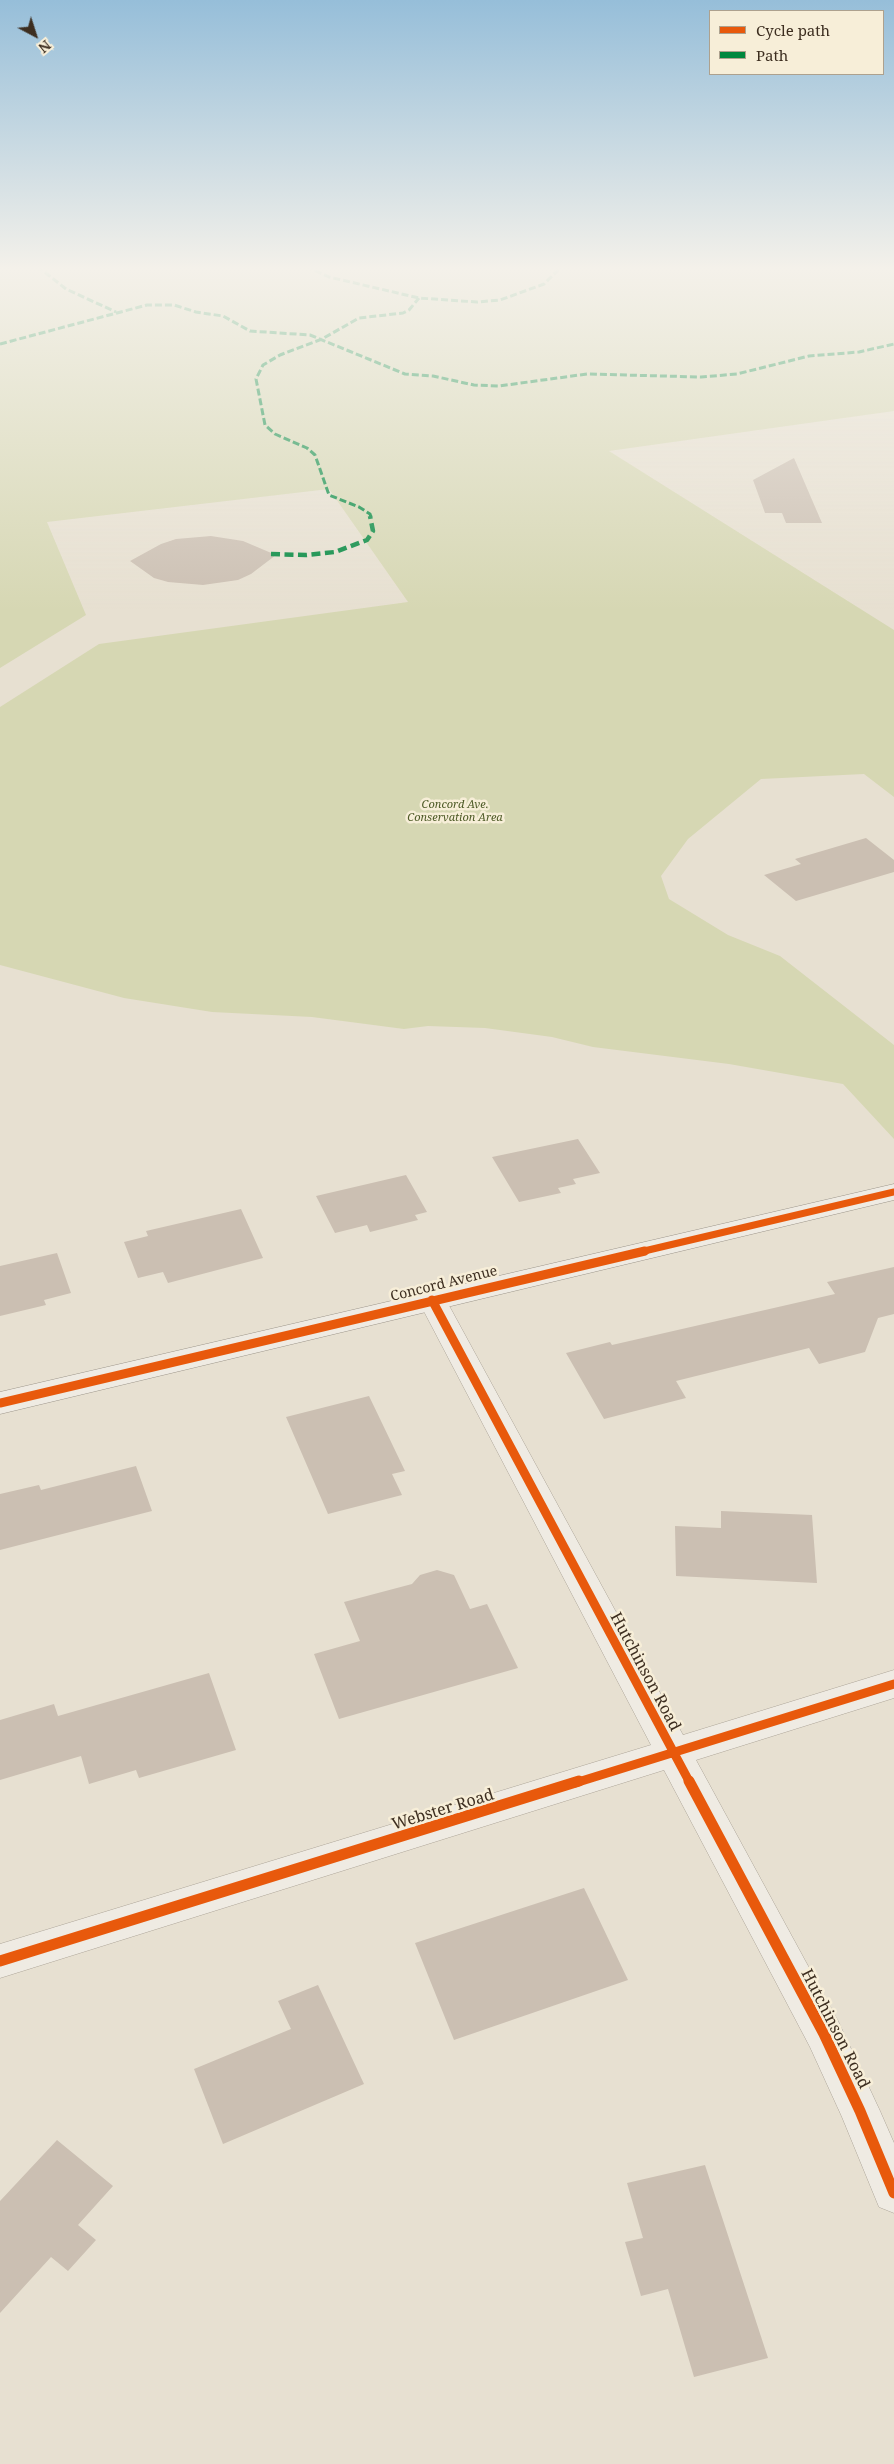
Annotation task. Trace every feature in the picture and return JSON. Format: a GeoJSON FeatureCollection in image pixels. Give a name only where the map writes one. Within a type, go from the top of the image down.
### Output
{"type":"FeatureCollection","features":[{"type":"Feature","properties":{"kind":"street","name":"Concord Avenue"},"geometry":{"type":"LineString","coordinates":[[0,1403],[894,1192]]}},
{"type":"Feature","properties":{"kind":"street","name":"Hutchinson Road"},"geometry":{"type":"LineString","coordinates":[[432,1300],[824,2034],[860,2111],[894,2193]]}},
{"type":"Feature","properties":{"kind":"street","name":"Webster Road"},"geometry":{"type":"LineString","coordinates":[[0,1961],[894,1684]]}},
{"type":"Feature","properties":{"kind":"green space","name":"Concord Ave. Conservation Area"},"geometry":{"type":"Polygon","coordinates":[[[0,381],[894,381],[894,411],[609,451],[894,630],[894,797],[864,774],[761,779],[688,839],[661,876],[669,899],[728,935],[780,956],[894,1045],[894,1139],[843,1084],[729,1064],[593,1047],[552,1037],[485,1028],[428,1026],[404,1029],[312,1017],[212,1012],[124,998],[0,965],[0,707],[99,644],[408,602],[329,489],[47,522],[86,615],[0,668],[0,381]]]}},
{"type":"Feature","properties":{"kind":"building"},"geometry":{"type":"Polygon","coordinates":[[[794,458],[822,523],[786,523],[782,513],[765,513],[753,480],[794,458]]]}},
{"type":"Feature","properties":{"kind":"building"},"geometry":{"type":"Polygon","coordinates":[[[211,536],[243,541],[276,555],[251,574],[238,580],[203,585],[168,582],[154,578],[130,561],[161,544],[176,539],[211,536]]]}},
{"type":"Feature","properties":{"kind":"building"},"geometry":{"type":"Polygon","coordinates":[[[866,838],[894,860],[894,872],[796,901],[764,875],[801,864],[795,859],[866,838]]]}},
{"type":"Feature","properties":{"kind":"building"},"geometry":{"type":"Polygon","coordinates":[[[578,1139],[600,1173],[573,1179],[576,1184],[558,1188],[561,1193],[519,1202],[492,1157],[578,1139]]]}},
{"type":"Feature","properties":{"kind":"building"},"geometry":{"type":"Polygon","coordinates":[[[406,1175],[427,1212],[415,1215],[418,1220],[370,1232],[367,1225],[335,1233],[316,1196],[406,1175]]]}},
{"type":"Feature","properties":{"kind":"building"},"geometry":{"type":"Polygon","coordinates":[[[241,1209],[263,1258],[168,1283],[163,1272],[138,1278],[124,1242],[148,1236],[146,1231],[241,1209]]]}},
{"type":"Feature","properties":{"kind":"building"},"geometry":{"type":"Polygon","coordinates":[[[57,1253],[71,1293],[44,1300],[46,1305],[0,1316],[0,1266],[57,1253]]]}},
{"type":"Feature","properties":{"kind":"building"},"geometry":{"type":"Polygon","coordinates":[[[894,1267],[894,1314],[878,1318],[865,1352],[819,1364],[809,1348],[676,1381],[686,1398],[604,1419],[566,1353],[610,1342],[612,1345],[835,1294],[827,1282],[894,1267]]]}},
{"type":"Feature","properties":{"kind":"building"},"geometry":{"type":"Polygon","coordinates":[[[369,1396],[405,1471],[392,1474],[402,1495],[328,1514],[286,1417],[369,1396]]]}},
{"type":"Feature","properties":{"kind":"building"},"geometry":{"type":"Polygon","coordinates":[[[136,1466],[152,1511],[0,1550],[0,1494],[39,1485],[41,1490],[136,1466]]]}},
{"type":"Feature","properties":{"kind":"building"},"geometry":{"type":"Polygon","coordinates":[[[721,1511],[812,1515],[817,1583],[676,1576],[675,1526],[721,1528],[721,1511]]]}},
{"type":"Feature","properties":{"kind":"building"},"geometry":{"type":"Polygon","coordinates":[[[437,1570],[454,1575],[470,1609],[487,1604],[518,1668],[339,1719],[314,1654],[360,1641],[344,1602],[412,1584],[420,1575],[437,1570]]]}},
{"type":"Feature","properties":{"kind":"building"},"geometry":{"type":"Polygon","coordinates":[[[209,1673],[236,1750],[139,1778],[136,1770],[89,1784],[81,1756],[0,1780],[0,1720],[54,1704],[58,1716],[209,1673]]]}},
{"type":"Feature","properties":{"kind":"building"},"geometry":{"type":"Polygon","coordinates":[[[584,1888],[628,1980],[454,2040],[415,1943],[584,1888]]]}},
{"type":"Feature","properties":{"kind":"building"},"geometry":{"type":"Polygon","coordinates":[[[318,1985],[364,2084],[223,2144],[194,2069],[291,2029],[278,2001],[318,1985]]]}},
{"type":"Feature","properties":{"kind":"building"},"geometry":{"type":"Polygon","coordinates":[[[57,2140],[113,2186],[78,2225],[96,2240],[68,2271],[51,2257],[0,2313],[0,2201],[57,2140]]]}},
{"type":"Feature","properties":{"kind":"building"},"geometry":{"type":"Polygon","coordinates":[[[705,2165],[768,2358],[694,2377],[668,2289],[641,2296],[625,2242],[643,2238],[627,2183],[705,2165]]]}},
{"type":"Feature","properties":{"kind":"marked path"},"geometry":{"type":"LineString","coordinates":[[256,381],[265,425],[275,434],[307,448],[315,455],[329,495],[359,507],[370,514],[373,531],[367,540],[335,552],[306,555],[271,554]]}},
{"type":"Feature","properties":{"kind":"marked path"},"geometry":{"type":"LineString","coordinates":[[456,381],[474,385],[499,386],[536,381]]}},
{"type":"Feature","properties":{"kind":"cycle path"},"geometry":{"type":"LineString","coordinates":[[0,1403],[894,1192]]}},
{"type":"Feature","properties":{"kind":"cycle path"},"geometry":{"type":"LineString","coordinates":[[432,1300],[824,2034],[860,2111],[894,2193]]}},
{"type":"Feature","properties":{"kind":"cycle path"},"geometry":{"type":"LineString","coordinates":[[0,1961],[894,1684]]}}]}
